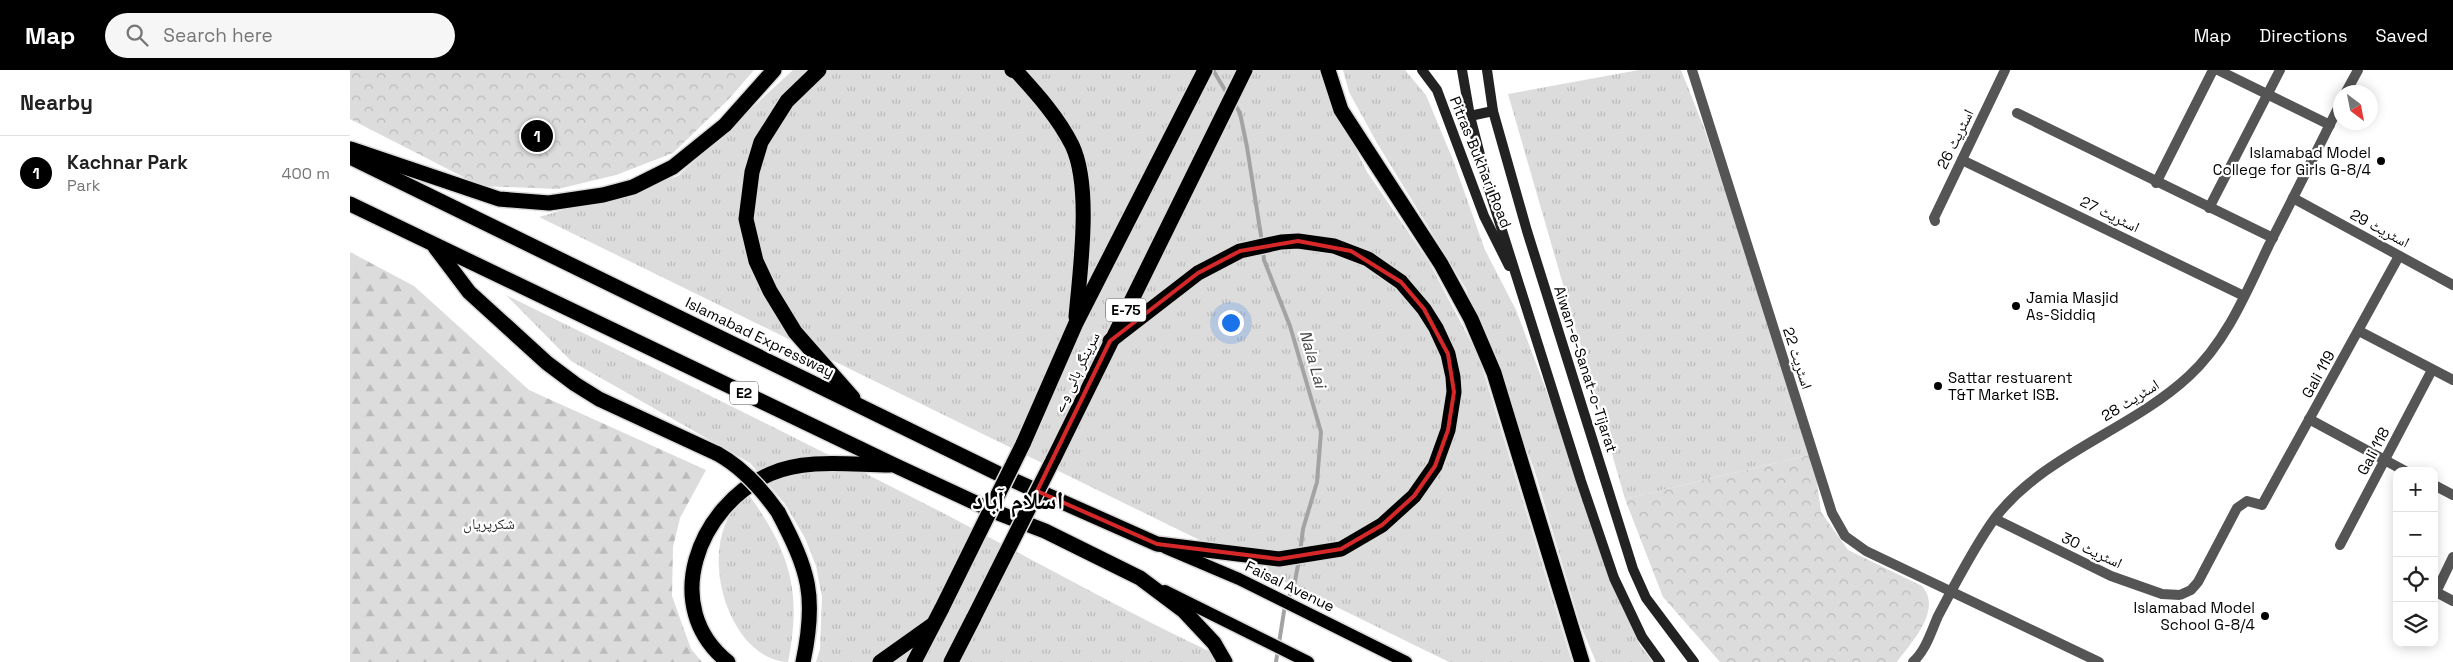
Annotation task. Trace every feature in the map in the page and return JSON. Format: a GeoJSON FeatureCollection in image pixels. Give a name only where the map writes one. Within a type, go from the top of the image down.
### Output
{"type":"FeatureCollection","features":[{"type":"Feature","properties":{"kind":"highway"},"geometry":{"type":"LineString","coordinates":[[350,148],[498,199],[549,203],[602,195],[633,187],[656,177],[679,163],[725,125],[774,70]]}},
{"type":"Feature","properties":{"kind":"highway"},"geometry":{"type":"LineString","coordinates":[[819,70],[787,101],[761,142],[752,172],[746,219],[756,261],[770,291],[795,332],[859,404]]}},
{"type":"Feature","properties":{"kind":"highway"},"geometry":{"type":"LineString","coordinates":[[1012,70],[1017,72],[1047,105],[1073,146],[1082,187],[1082,235],[1076,323]]}},
{"type":"Feature","properties":{"kind":"highway","name":"سرینگر ہائی وے"},"geometry":{"type":"LineString","coordinates":[[914,662],[1023,444],[1076,323],[1178,127],[1205,70]]}},
{"type":"Feature","properties":{"kind":"highway","name":"سرینگر ہائی وے"},"geometry":{"type":"LineString","coordinates":[[953,659],[1053,460],[1110,341],[1202,161],[1245,70]]}},
{"type":"Feature","properties":{"kind":"highway"},"geometry":{"type":"LineString","coordinates":[[1328,70],[1341,110],[1440,264],[1471,319],[1494,373],[1582,662]]}},
{"type":"Feature","properties":{"kind":"highway","name":"Islamabad Expressway"},"geometry":{"type":"LineString","coordinates":[[350,157],[997,473],[1156,544],[1279,559],[1341,549],[1382,525],[1414,496],[1435,466],[1448,430],[1454,392],[1448,354],[1424,309],[1391,273],[1351,251],[1334,246],[1298,242],[1260,246],[1240,251],[1198,273],[1110,341]]}},
{"type":"Feature","properties":{"kind":"highway","name":"E2"},"geometry":{"type":"LineString","coordinates":[[350,204],[894,465],[993,510],[1045,531],[1140,578]]}},
{"type":"Feature","properties":{"kind":"highway"},"geometry":{"type":"LineString","coordinates":[[432,243],[469,292],[548,363],[575,384],[599,399],[718,454],[738,466],[766,495],[778,512],[796,547],[810,588],[810,626],[803,662]]}},
{"type":"Feature","properties":{"kind":"highway"},"geometry":{"type":"LineString","coordinates":[[728,662],[720,656],[699,627],[690,593],[694,566],[707,532],[719,512],[736,494],[770,474],[779,471],[806,464],[894,465]]}},
{"type":"Feature","properties":{"kind":"highway"},"geometry":{"type":"LineString","coordinates":[[1140,578],[1184,611],[1214,643],[1225,662]]}},
{"type":"Feature","properties":{"kind":"highway"},"geometry":{"type":"LineString","coordinates":[[880,662],[932,625]]}},
{"type":"Feature","properties":{"kind":"main road","name":"Pitras Bukhari Road"},"geometry":{"type":"LineString","coordinates":[[1422,70],[1436,90],[1484,216],[1523,293]]}},
{"type":"Feature","properties":{"kind":"main road"},"geometry":{"type":"LineString","coordinates":[[1462,70],[1470,116],[1488,186],[1581,481],[1614,578],[1642,637],[1660,662]]}},
{"type":"Feature","properties":{"kind":"main road","name":"Aiwan-e-Sanat-o-Tijarat"},"geometry":{"type":"LineString","coordinates":[[1487,70],[1493,111],[1527,231],[1634,569],[1651,606],[1694,662]]}},
{"type":"Feature","properties":{"kind":"main road"},"geometry":{"type":"LineString","coordinates":[[1470,116],[1493,111]]}},
{"type":"Feature","properties":{"kind":"main road","name":"Faisal Avenue"},"geometry":{"type":"LineString","coordinates":[[1156,544],[1239,579],[1406,662]]}},
{"type":"Feature","properties":{"kind":"main road"},"geometry":{"type":"LineString","coordinates":[[1140,578],[1308,662]]}},
{"type":"Feature","properties":{"kind":"street","name":"اسٹریٹ 22"},"geometry":{"type":"LineString","coordinates":[[1692,70],[1832,513],[1845,536],[1866,551],[2099,662]]}},
{"type":"Feature","properties":{"kind":"street","name":"اسٹریٹ 26"},"geometry":{"type":"LineString","coordinates":[[1935,221],[1934,218],[2005,70]]}},
{"type":"Feature","properties":{"kind":"street"},"geometry":{"type":"LineString","coordinates":[[2156,183],[2213,70]]}},
{"type":"Feature","properties":{"kind":"street"},"geometry":{"type":"LineString","coordinates":[[2218,70],[2330,125]]}},
{"type":"Feature","properties":{"kind":"street"},"geometry":{"type":"LineString","coordinates":[[2209,208],[2280,70]]}},
{"type":"Feature","properties":{"kind":"street"},"geometry":{"type":"LineString","coordinates":[[2350,85],[2358,70]]}},
{"type":"Feature","properties":{"kind":"street"},"geometry":{"type":"LineString","coordinates":[[2017,112],[2156,183],[2273,238]]}},
{"type":"Feature","properties":{"kind":"street","name":"اسٹریٹ 28"},"geometry":{"type":"LineString","coordinates":[[1917,660],[1952,593],[1995,519],[2022,489],[2092,441],[2158,403],[2190,376],[2222,337],[2333,119]]}},
{"type":"Feature","properties":{"kind":"street","name":"اسٹریٹ 27"},"geometry":{"type":"LineString","coordinates":[[1962,160],[2244,296]]}},
{"type":"Feature","properties":{"kind":"street","name":"اسٹریٹ 29"},"geometry":{"type":"LineString","coordinates":[[2293,198],[2453,285]]}},
{"type":"Feature","properties":{"kind":"street","name":"Gali 119"},"geometry":{"type":"LineString","coordinates":[[2180,594],[2191,590],[2198,582],[2237,508],[2247,500],[2262,505],[2399,256]]}},
{"type":"Feature","properties":{"kind":"street"},"geometry":{"type":"LineString","coordinates":[[2359,331],[2453,380]]}},
{"type":"Feature","properties":{"kind":"street","name":"Gali 118"},"geometry":{"type":"LineString","coordinates":[[2340,545],[2432,370]]}},
{"type":"Feature","properties":{"kind":"street"},"geometry":{"type":"LineString","coordinates":[[2310,419],[2398,467]]}},
{"type":"Feature","properties":{"kind":"street"},"geometry":{"type":"LineString","coordinates":[[2438,487],[2453,495]]}},
{"type":"Feature","properties":{"kind":"street","name":"اسٹریٹ 30"},"geometry":{"type":"LineString","coordinates":[[1995,519],[2111,576],[2162,594],[2180,594]]}},
{"type":"Feature","properties":{"kind":"street"},"geometry":{"type":"LineString","coordinates":[[2453,557],[2436,592],[2453,601]]}},
{"type":"Feature","properties":{"kind":"highlighted area"},"geometry":{"type":"Polygon","coordinates":[[[1298,241],[1351,251],[1401,282],[1424,309],[1448,354],[1454,392],[1448,430],[1435,466],[1414,496],[1382,525],[1341,549],[1279,559],[1157,544],[1037,491],[1110,341],[1198,273],[1240,251],[1298,241]]]}},
{"type":"Feature","properties":{"kind":"green space"},"geometry":{"type":"Polygon","coordinates":[[[350,70],[754,70],[729,99],[673,153],[616,175],[558,189],[481,186],[350,119],[350,70]]]}},
{"type":"Feature","properties":{"kind":"green space"},"geometry":{"type":"Polygon","coordinates":[[[793,70],[1321,70],[1323,82],[1367,172],[1429,262],[1479,357],[1572,662],[1449,662],[539,217],[678,176],[793,70]]]}},
{"type":"Feature","properties":{"kind":"green space"},"geometry":{"type":"Polygon","coordinates":[[[1343,70],[1405,70],[1426,95],[1453,160],[1485,250],[1516,310],[1557,419],[1610,581],[1640,645],[1653,662],[1596,662],[1580,624],[1534,469],[1466,289],[1377,143],[1349,92],[1343,70]]]}},
{"type":"Feature","properties":{"kind":"green space"},"geometry":{"type":"Polygon","coordinates":[[[1639,70],[1681,70],[1704,128],[1813,454],[1625,499],[1508,94],[1639,70]]]}},
{"type":"Feature","properties":{"kind":"green space","name":"شکرپریاں"},"geometry":{"type":"Polygon","coordinates":[[[350,252],[414,286],[529,390],[706,470],[680,518],[673,547],[672,596],[691,649],[702,662],[350,662],[350,252]]]}},
{"type":"Feature","properties":{"kind":"green space"},"geometry":{"type":"Polygon","coordinates":[[[506,295],[891,486],[1123,609],[1232,662],[816,662],[820,649],[822,597],[816,566],[805,538],[785,504],[750,463],[571,361],[506,295]]]}},
{"type":"Feature","properties":{"kind":"green space"},"geometry":{"type":"Polygon","coordinates":[[[1813,454],[1821,512],[1848,550],[1922,586],[1928,595],[1929,605],[1923,626],[1897,662],[1720,662],[1663,597],[1625,499],[1813,454]]]}},
{"type":"Feature","properties":{"kind":"green space"},"geometry":{"type":"Polygon","coordinates":[[[749,495],[774,535],[783,554],[789,574],[793,593],[794,614],[788,662],[765,655],[746,640],[732,617],[722,591],[719,563],[721,536],[731,512],[749,495]]]}},
{"type":"Feature","properties":{"kind":"waterway","name":"Nala Lai"},"geometry":{"type":"LineString","coordinates":[[1213,70],[1228,95]]}},
{"type":"Feature","properties":{"kind":"waterway","name":"Nala Lai"},"geometry":{"type":"LineString","coordinates":[[1234,103],[1240,113],[1247,147],[1262,242]]}},
{"type":"Feature","properties":{"kind":"waterway","name":"Nala Lai"},"geometry":{"type":"LineString","coordinates":[[1263,249],[1264,260],[1290,326],[1321,432],[1317,482],[1303,529],[1300,553]]}},
{"type":"Feature","properties":{"kind":"waterway","name":"Nala Lai"},"geometry":{"type":"LineString","coordinates":[[1276,662],[1285,605],[1294,586],[1299,560]]}},
{"type":"Feature","properties":{"kind":"place","name":"Kachnar Park"},"geometry":{"type":"Point","coordinates":[537,136]}},
{"type":"Feature","properties":{"kind":"place","name":"Islamabad Model College for Girls G-8/4"},"geometry":{"type":"Point","coordinates":[2381,161]}},
{"type":"Feature","properties":{"kind":"place","name":"Jamia Masjid As-Siddiq"},"geometry":{"type":"Point","coordinates":[2016,306]}},
{"type":"Feature","properties":{"kind":"place","name":"Sattar restuarent T&T Market ISB."},"geometry":{"type":"Point","coordinates":[1938,386]}},
{"type":"Feature","properties":{"kind":"place","name":"Islamabad Model School G-8/4"},"geometry":{"type":"Point","coordinates":[2265,616]}},
{"type":"Feature","properties":{"kind":"district","name":"اسلام آباد"},"geometry":{"type":"Point","coordinates":[1018,500]}}]}
